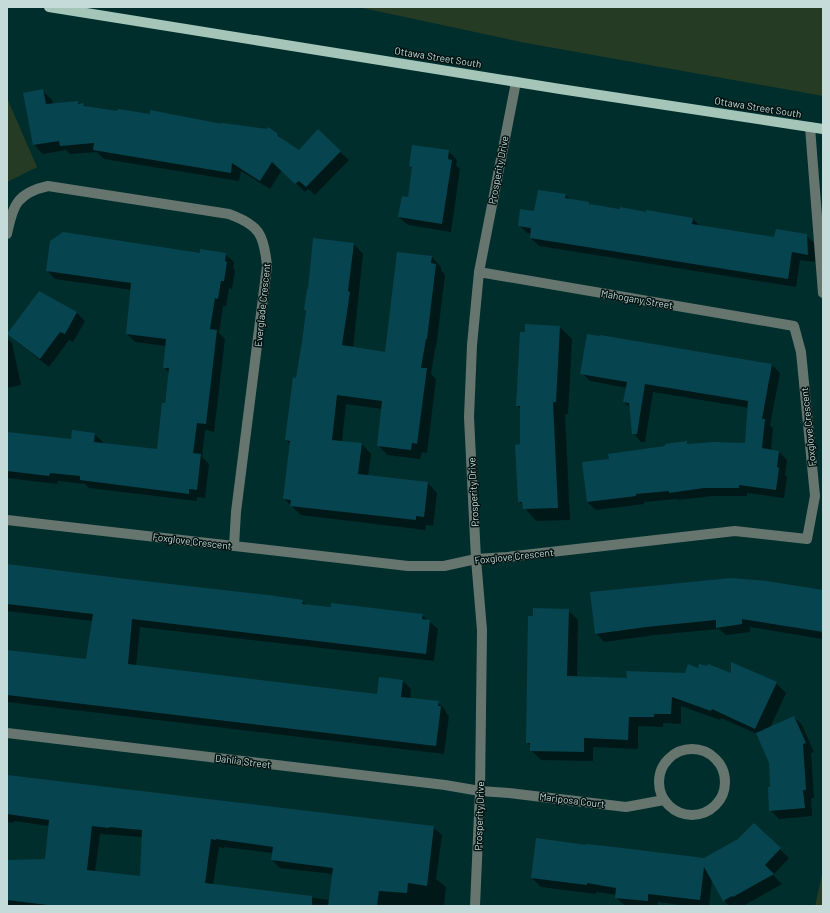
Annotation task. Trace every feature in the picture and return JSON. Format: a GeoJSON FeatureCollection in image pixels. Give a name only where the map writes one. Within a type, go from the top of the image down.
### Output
{"type":"FeatureCollection","features":[{"type":"Feature","properties":{"kind":"main road","name":"Ottawa Street South"},"geometry":{"type":"LineString","coordinates":[[49,7],[516,82],[823,129]]}},
{"type":"Feature","properties":{"kind":"street","name":"Prosperity Drive"},"geometry":{"type":"LineString","coordinates":[[475,906],[480,791],[482,630],[476,559],[470,417],[472,345],[479,272],[516,82]]}},
{"type":"Feature","properties":{"kind":"street"},"geometry":{"type":"LineString","coordinates":[[810,127],[823,293]]}},
{"type":"Feature","properties":{"kind":"street","name":"Everglade Crescent"},"geometry":{"type":"LineString","coordinates":[[7,234],[15,204],[34,189],[48,186],[229,214],[244,220],[257,230],[265,246],[267,266],[237,505],[234,546]]}},
{"type":"Feature","properties":{"kind":"street","name":"Mahogany Street"},"geometry":{"type":"LineString","coordinates":[[479,272],[794,326]]}},
{"type":"Feature","properties":{"kind":"street","name":"Foxglove Crescent"},"geometry":{"type":"LineString","coordinates":[[7,520],[408,566],[444,566],[476,559],[735,531],[807,539],[815,496],[801,352],[794,326]]}},
{"type":"Feature","properties":{"kind":"street","name":"Dahlia Street"},"geometry":{"type":"LineString","coordinates":[[7,733],[445,785],[480,791]]}},
{"type":"Feature","properties":{"kind":"street"},"geometry":{"type":"LineString","coordinates":[[684,750],[700,750],[714,757],[721,765],[725,775],[726,787],[722,798],[715,807],[705,813],[694,816],[682,814],[672,809],[664,800],[660,791],[659,780],[661,770],[667,761],[675,754],[684,750]]}},
{"type":"Feature","properties":{"kind":"street","name":"Mariposa Court"},"geometry":{"type":"LineString","coordinates":[[480,791],[626,807],[664,800]]}},
{"type":"Feature","properties":{"kind":"green space"},"geometry":{"type":"Polygon","coordinates":[[[358,7],[823,7],[823,96],[526,43],[358,7]]]}},
{"type":"Feature","properties":{"kind":"green space"},"geometry":{"type":"Polygon","coordinates":[[[7,98],[37,167],[7,182],[7,98]]]}},
{"type":"Feature","properties":{"kind":"green space"},"geometry":{"type":"Polygon","coordinates":[[[823,871],[823,906],[815,906],[823,871]]]}},
{"type":"Feature","properties":{"kind":"building"},"geometry":{"type":"Polygon","coordinates":[[[43,89],[46,104],[78,101],[78,104],[84,103],[84,106],[117,111],[118,109],[150,114],[150,110],[222,124],[267,129],[268,127],[277,133],[278,136],[299,150],[318,129],[341,151],[306,187],[299,181],[295,184],[272,162],[260,181],[232,163],[231,173],[93,150],[94,143],[60,146],[59,141],[33,145],[23,93],[43,89]]]}},
{"type":"Feature","properties":{"kind":"building"},"geometry":{"type":"Polygon","coordinates":[[[412,145],[449,150],[448,159],[452,160],[442,224],[398,217],[402,196],[408,197],[412,167],[409,166],[412,145]]]}},
{"type":"Feature","properties":{"kind":"building"},"geometry":{"type":"Polygon","coordinates":[[[538,190],[566,194],[565,198],[589,202],[589,204],[620,209],[620,207],[646,212],[646,210],[693,218],[692,224],[774,237],[776,229],[807,234],[808,255],[792,252],[788,279],[530,238],[531,228],[518,226],[520,209],[534,211],[538,190]]]}},
{"type":"Feature","properties":{"kind":"building"},"geometry":{"type":"Polygon","coordinates":[[[63,232],[200,253],[200,249],[226,253],[225,261],[227,262],[224,281],[221,281],[218,299],[215,298],[210,329],[217,330],[206,424],[197,423],[193,453],[201,454],[197,490],[189,489],[189,494],[80,480],[80,476],[50,473],[49,476],[7,471],[7,432],[71,439],[72,430],[95,433],[94,442],[157,449],[162,403],[165,403],[169,368],[163,368],[166,339],[126,334],[131,283],[46,271],[50,241],[63,232]]]}},
{"type":"Feature","properties":{"kind":"building"},"geometry":{"type":"Polygon","coordinates":[[[313,238],[354,243],[348,291],[350,292],[342,345],[385,352],[397,252],[432,256],[431,263],[436,264],[427,339],[421,368],[427,368],[417,444],[412,443],[411,450],[377,446],[382,401],[337,395],[332,440],[362,443],[358,474],[428,482],[424,517],[416,516],[416,520],[290,506],[291,500],[283,499],[290,441],[285,440],[293,377],[296,378],[302,341],[306,310],[304,310],[308,289],[313,238]]]}},
{"type":"Feature","properties":{"kind":"building"},"geometry":{"type":"Polygon","coordinates":[[[39,291],[77,312],[65,334],[60,332],[40,359],[7,334],[39,291]]]}},
{"type":"Feature","properties":{"kind":"building"},"geometry":{"type":"Polygon","coordinates":[[[525,324],[560,326],[556,402],[553,402],[558,508],[523,509],[522,502],[518,502],[515,445],[520,444],[520,406],[516,406],[520,332],[525,332],[525,324]]]}},
{"type":"Feature","properties":{"kind":"building"},"geometry":{"type":"Polygon","coordinates":[[[587,334],[772,364],[762,419],[765,419],[762,448],[779,451],[777,467],[779,468],[776,490],[739,485],[739,488],[704,488],[669,493],[669,491],[636,494],[636,496],[587,502],[582,462],[609,459],[608,454],[665,446],[665,444],[687,441],[687,444],[715,442],[745,443],[748,401],[645,384],[637,434],[632,434],[629,403],[623,402],[627,382],[580,374],[587,334]]]}},
{"type":"Feature","properties":{"kind":"building"},"geometry":{"type":"Polygon","coordinates":[[[7,564],[268,595],[303,600],[302,604],[331,607],[331,603],[423,614],[422,619],[430,620],[426,654],[132,619],[128,664],[377,694],[379,677],[403,680],[401,697],[439,701],[438,706],[441,706],[436,746],[7,695],[7,650],[86,659],[93,614],[7,604],[7,564]]]}},
{"type":"Feature","properties":{"kind":"building"},"geometry":{"type":"Polygon","coordinates":[[[731,578],[766,581],[823,590],[823,632],[742,619],[742,624],[716,628],[716,620],[595,634],[590,592],[731,578]]]}},
{"type":"Feature","properties":{"kind":"building"},"geometry":{"type":"Polygon","coordinates":[[[533,608],[569,609],[567,676],[627,678],[626,671],[685,673],[688,664],[698,668],[699,664],[707,666],[708,664],[731,673],[731,662],[777,682],[755,729],[712,709],[711,711],[672,697],[671,714],[654,714],[654,717],[629,717],[628,740],[584,738],[584,752],[530,751],[530,743],[526,743],[528,616],[533,616],[533,608]]]}},
{"type":"Feature","properties":{"kind":"building"},"geometry":{"type":"Polygon","coordinates":[[[794,716],[806,743],[803,744],[806,790],[803,790],[805,808],[769,811],[769,763],[756,733],[794,716]]]}},
{"type":"Feature","properties":{"kind":"building"},"geometry":{"type":"Polygon","coordinates":[[[7,775],[434,826],[427,886],[408,883],[407,893],[379,891],[377,906],[328,906],[333,868],[271,860],[273,847],[211,839],[205,883],[312,896],[312,906],[56,906],[7,900],[7,860],[45,859],[49,820],[7,814],[7,775]],[[92,826],[87,870],[140,876],[142,830],[92,826]]]}},
{"type":"Feature","properties":{"kind":"building"},"geometry":{"type":"Polygon","coordinates":[[[754,823],[781,848],[765,865],[774,874],[723,901],[704,867],[700,900],[648,894],[648,901],[615,898],[616,888],[587,883],[587,885],[531,878],[536,838],[704,858],[738,839],[754,823]]]}}]}
